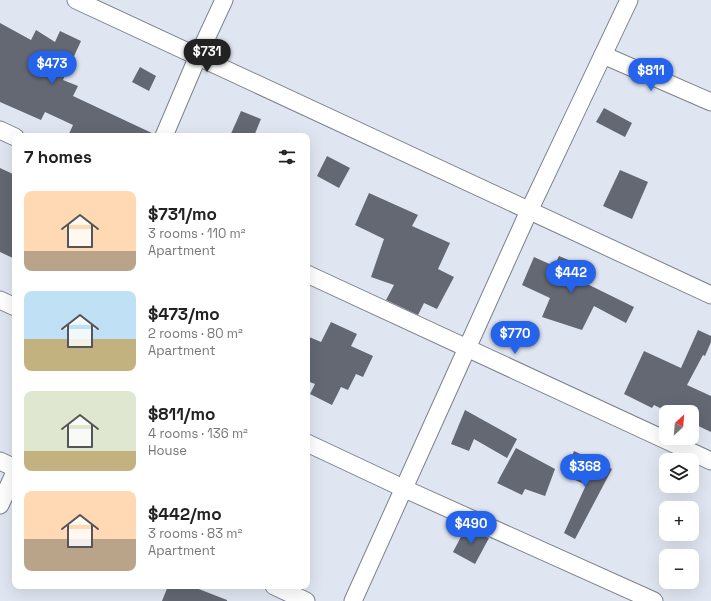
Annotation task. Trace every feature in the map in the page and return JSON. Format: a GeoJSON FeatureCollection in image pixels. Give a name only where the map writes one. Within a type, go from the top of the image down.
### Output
{"type":"FeatureCollection","features":[{"type":"Feature","properties":{"kind":"street"},"geometry":{"type":"LineString","coordinates":[[76,0],[711,295]]}},
{"type":"Feature","properties":{"kind":"street"},"geometry":{"type":"LineString","coordinates":[[165,133],[224,0]]}},
{"type":"Feature","properties":{"kind":"street"},"geometry":{"type":"LineString","coordinates":[[353,601],[405,489],[466,348],[629,0]]}},
{"type":"Feature","properties":{"kind":"street"},"geometry":{"type":"LineString","coordinates":[[603,55],[711,102]]}},
{"type":"Feature","properties":{"kind":"street"},"geometry":{"type":"LineString","coordinates":[[0,130],[12,136]]}},
{"type":"Feature","properties":{"kind":"street"},"geometry":{"type":"LineString","coordinates":[[310,275],[711,461]]}},
{"type":"Feature","properties":{"kind":"street"},"geometry":{"type":"LineString","coordinates":[[0,300],[12,306]]}},
{"type":"Feature","properties":{"kind":"street"},"geometry":{"type":"LineString","coordinates":[[310,444],[405,489],[654,601]]}},
{"type":"Feature","properties":{"kind":"street"},"geometry":{"type":"LineString","coordinates":[[0,461],[12,467]]}},
{"type":"Feature","properties":{"kind":"street"},"geometry":{"type":"LineString","coordinates":[[0,505],[12,479]]}},
{"type":"Feature","properties":{"kind":"street"},"geometry":{"type":"LineString","coordinates":[[280,589],[306,601]]}},
{"type":"Feature","properties":{"kind":"building"},"geometry":{"type":"Polygon","coordinates":[[[0,23],[31,40],[36,30],[55,42],[60,31],[81,41],[63,80],[78,86],[73,96],[152,133],[69,133],[73,125],[45,112],[41,120],[0,102],[0,23]]]}},
{"type":"Feature","properties":{"kind":"building"},"geometry":{"type":"Polygon","coordinates":[[[140,67],[156,76],[149,91],[132,82],[140,67]]]}},
{"type":"Feature","properties":{"kind":"building"},"geometry":{"type":"Polygon","coordinates":[[[604,108],[632,123],[625,137],[596,122],[604,108]]]}},
{"type":"Feature","properties":{"kind":"building"},"geometry":{"type":"Polygon","coordinates":[[[241,111],[261,119],[255,133],[231,133],[241,111]]]}},
{"type":"Feature","properties":{"kind":"building"},"geometry":{"type":"Polygon","coordinates":[[[327,156],[350,168],[339,188],[317,176],[327,156]]]}},
{"type":"Feature","properties":{"kind":"building"},"geometry":{"type":"Polygon","coordinates":[[[0,168],[12,174],[12,258],[0,252],[0,168]]]}},
{"type":"Feature","properties":{"kind":"building"},"geometry":{"type":"Polygon","coordinates":[[[620,170],[648,182],[632,219],[603,206],[620,170]]]}},
{"type":"Feature","properties":{"kind":"building"},"geometry":{"type":"Polygon","coordinates":[[[369,193],[418,215],[412,226],[450,243],[438,269],[454,277],[437,309],[424,303],[418,315],[386,300],[394,285],[371,277],[384,239],[355,225],[369,193]]]}},
{"type":"Feature","properties":{"kind":"building"},"geometry":{"type":"Polygon","coordinates":[[[559,256],[583,266],[577,279],[634,307],[626,323],[594,306],[582,330],[542,317],[550,298],[522,285],[534,257],[554,266],[559,256]]]}},
{"type":"Feature","properties":{"kind":"building"},"geometry":{"type":"Polygon","coordinates":[[[331,322],[357,334],[351,346],[373,356],[363,377],[356,374],[348,390],[341,387],[332,405],[310,394],[315,384],[310,382],[310,337],[321,342],[331,322]]]}},
{"type":"Feature","properties":{"kind":"building"},"geometry":{"type":"Polygon","coordinates":[[[698,330],[711,336],[711,342],[705,356],[703,355],[687,385],[711,396],[711,432],[699,426],[699,405],[659,405],[659,408],[654,405],[652,408],[624,394],[644,351],[681,368],[698,330]]]}},
{"type":"Feature","properties":{"kind":"building"},"geometry":{"type":"Polygon","coordinates":[[[465,410],[517,439],[507,458],[474,439],[469,451],[451,444],[465,410]]]}},
{"type":"Feature","properties":{"kind":"building"},"geometry":{"type":"Polygon","coordinates":[[[516,448],[555,469],[545,496],[525,489],[522,495],[497,483],[516,448]]]}},
{"type":"Feature","properties":{"kind":"building"},"geometry":{"type":"Polygon","coordinates":[[[574,451],[612,469],[575,539],[564,533],[586,485],[564,475],[574,451]]]}},
{"type":"Feature","properties":{"kind":"building"},"geometry":{"type":"Polygon","coordinates":[[[466,527],[489,538],[475,564],[453,552],[466,527]]]}},
{"type":"Feature","properties":{"kind":"building"},"geometry":{"type":"Polygon","coordinates":[[[167,589],[199,589],[227,600],[227,601],[162,601],[167,589]]]}}]}
